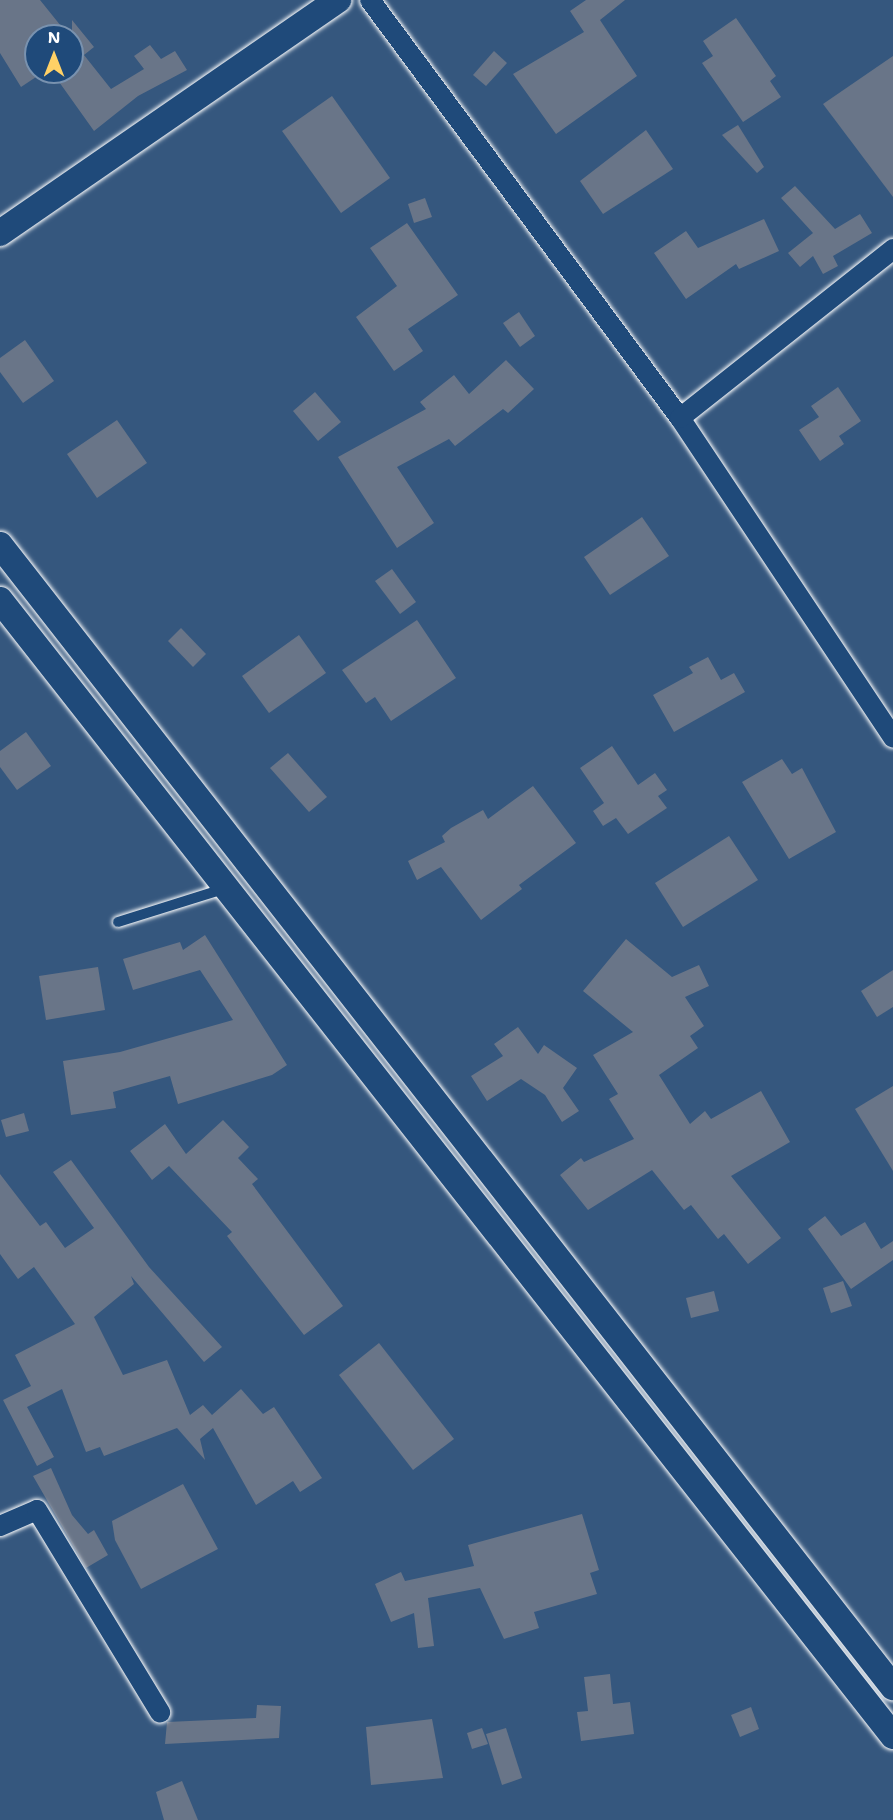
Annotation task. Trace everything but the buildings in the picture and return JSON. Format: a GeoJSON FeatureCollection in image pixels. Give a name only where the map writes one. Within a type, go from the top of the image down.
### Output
{"type":"FeatureCollection","features":[{"type":"Feature","properties":{"kind":"street"},"geometry":{"type":"LineString","coordinates":[[0,232],[338,0]]}},
{"type":"Feature","properties":{"kind":"street"},"geometry":{"type":"LineString","coordinates":[[370,0],[680,418],[893,737]]}},
{"type":"Feature","properties":{"kind":"street"},"geometry":{"type":"LineString","coordinates":[[680,418],[893,249]]}},
{"type":"Feature","properties":{"kind":"street"},"geometry":{"type":"LineString","coordinates":[[0,545],[893,1687]]}},
{"type":"Feature","properties":{"kind":"street"},"geometry":{"type":"LineString","coordinates":[[0,600],[223,889],[893,1736]]}},
{"type":"Feature","properties":{"kind":"street"},"geometry":{"type":"LineString","coordinates":[[23,630],[51,611]]}},
{"type":"Feature","properties":{"kind":"street"},"geometry":{"type":"LineString","coordinates":[[0,1526],[37,1510],[160,1712]]}},
{"type":"Feature","properties":{"kind":"lane"},"geometry":{"type":"LineString","coordinates":[[118,922],[223,889]]}}]}
